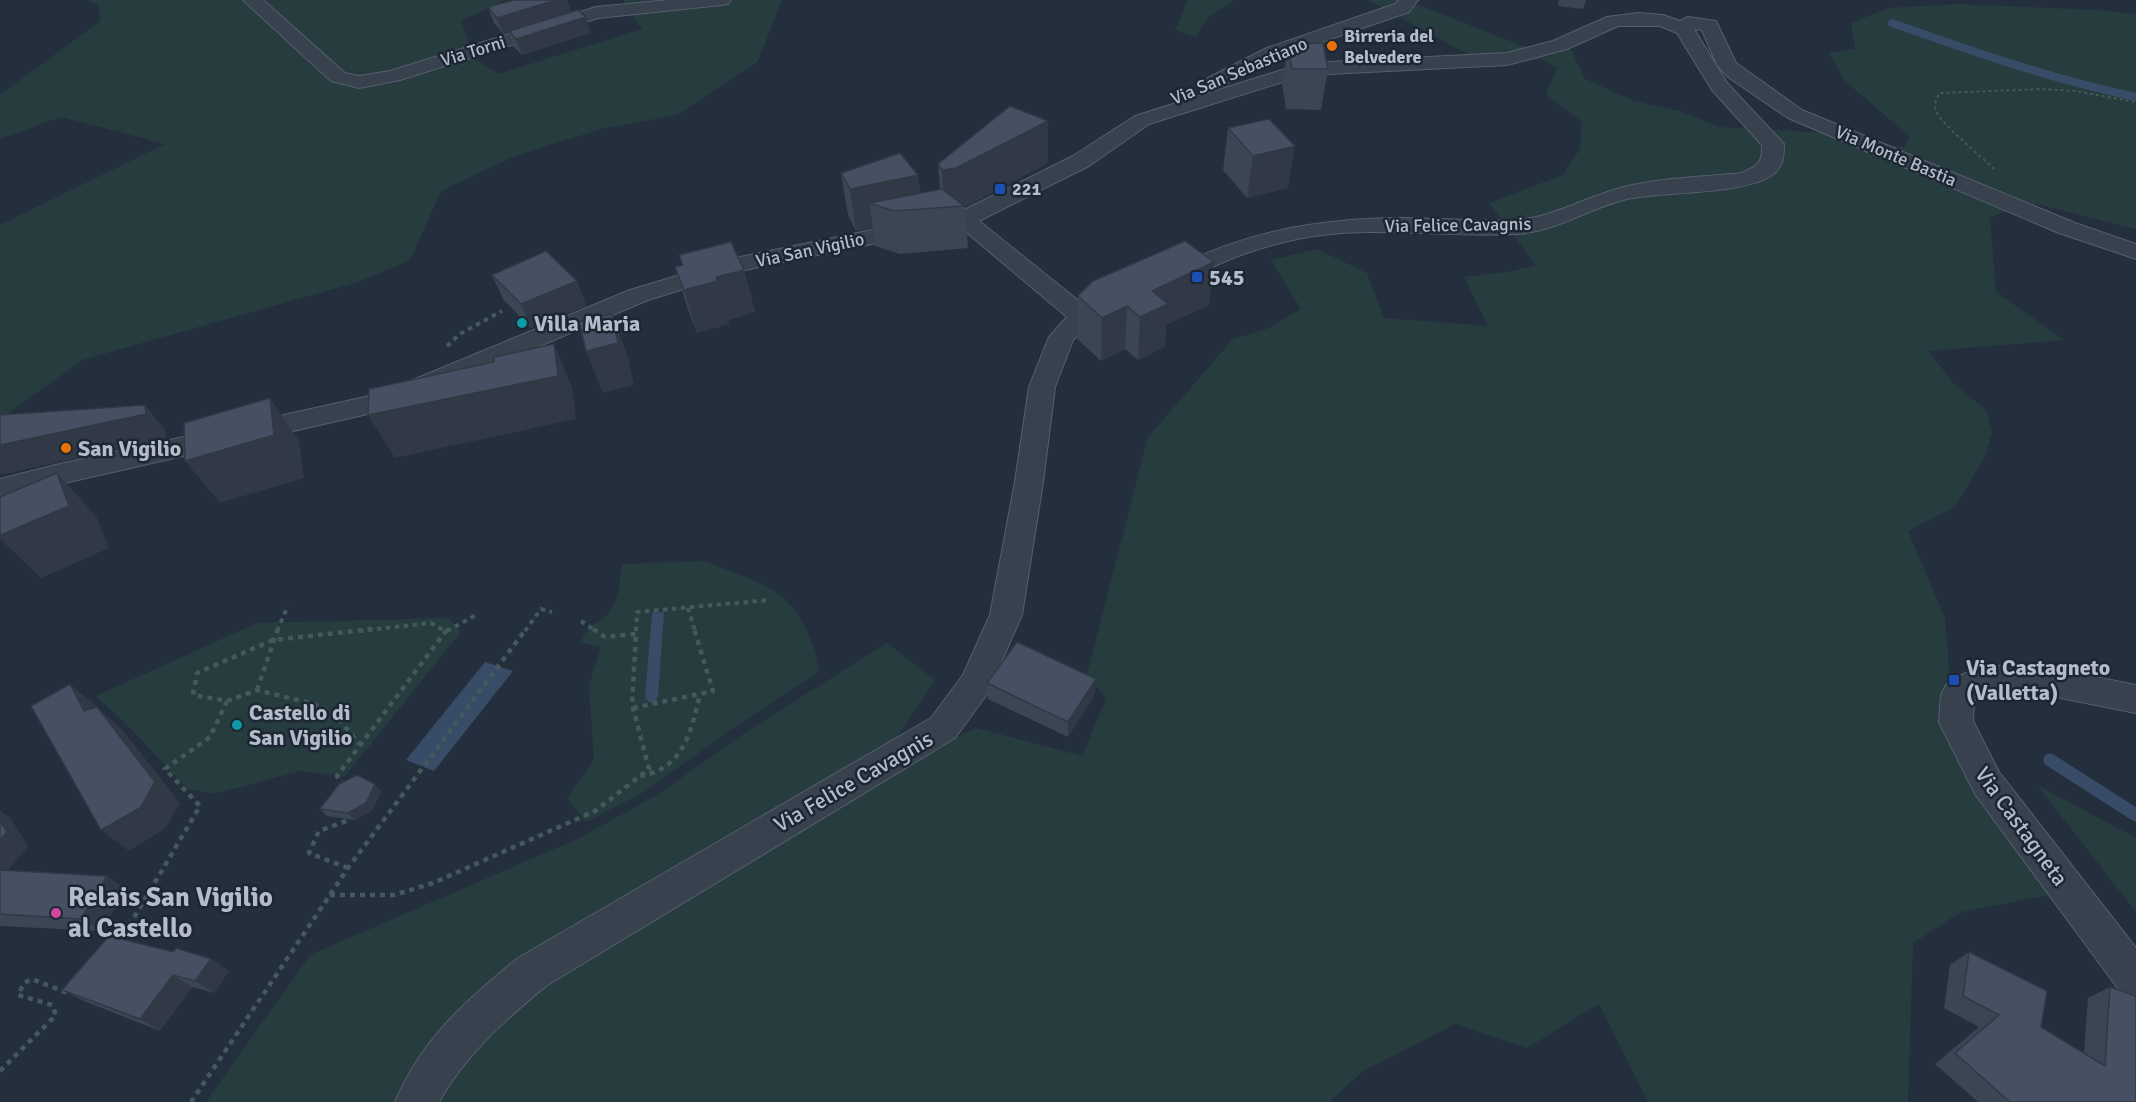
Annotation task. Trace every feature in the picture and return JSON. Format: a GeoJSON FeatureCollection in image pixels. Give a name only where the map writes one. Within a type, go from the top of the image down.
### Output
{"type":"FeatureCollection","features":[{"type":"Feature","properties":{"kind":"street","name":"Via Torni"},"geometry":{"type":"LineString","coordinates":[[252,0],[338,77],[359,82],[393,76],[597,13],[722,0]]}},
{"type":"Feature","properties":{"kind":"street","name":"Via San Sebastiano"},"geometry":{"type":"LineString","coordinates":[[1142,120],[1144,110],[1190,93],[1274,52],[1402,8],[1409,0]]}},
{"type":"Feature","properties":{"kind":"street"},"geometry":{"type":"LineString","coordinates":[[1659,3],[1615,9],[1614,21],[1650,19],[1682,24],[1710,6]]}},
{"type":"Feature","properties":{"kind":"street","name":"Via San Vigilio"},"geometry":{"type":"LineString","coordinates":[[0,490],[60,474],[219,441],[385,402],[639,295],[740,264],[967,218],[1081,161],[1142,120],[1289,74],[1328,68],[1507,59],[1560,45],[1614,21]]}},
{"type":"Feature","properties":{"kind":"street","name":"Via Monte Bastia"},"geometry":{"type":"LineString","coordinates":[[1682,24],[1708,25],[1727,65],[1734,73],[1796,114],[2021,208],[2136,252]]}},
{"type":"Feature","properties":{"kind":"street","name":"Via Felice Cavagnis"},"geometry":{"type":"LineString","coordinates":[[1158,284],[1222,255],[1297,232],[1390,225],[1516,226],[1548,222],[1599,201],[1629,192],[1744,179],[1761,174],[1772,165],[1773,144],[1719,86],[1682,24]]}},
{"type":"Feature","properties":{"kind":"street"},"geometry":{"type":"LineString","coordinates":[[967,218],[969,224],[1082,316]]}},
{"type":"Feature","properties":{"kind":"street","name":"Via Felice Cavagnis"},"geometry":{"type":"LineString","coordinates":[[416,1102],[439,1061],[490,1006],[532,972],[944,728],[975,684],[1006,615],[1029,482],[1042,387],[1062,337],[1082,316],[1136,293]]}},
{"type":"Feature","properties":{"kind":"street","name":"Via Castagneta"},"geometry":{"type":"LineString","coordinates":[[2136,699],[2103,691],[2012,678],[1976,682],[1958,694],[1956,722],[1987,783],[2136,980]]}},
{"type":"Feature","properties":{"kind":"path"},"geometry":{"type":"LineString","coordinates":[[2021,208],[2012,185],[1943,121],[1936,111],[1936,98],[1941,93],[2042,89],[2075,91],[2136,102]]}},
{"type":"Feature","properties":{"kind":"path"},"geometry":{"type":"LineString","coordinates":[[329,895],[394,895],[433,883],[595,811],[649,769],[633,708],[638,612],[770,600]]}},
{"type":"Feature","properties":{"kind":"path"},"geometry":{"type":"LineString","coordinates":[[257,690],[273,640],[288,606]]}},
{"type":"Feature","properties":{"kind":"path"},"geometry":{"type":"LineString","coordinates":[[633,708],[712,691],[688,608]]}},
{"type":"Feature","properties":{"kind":"path"},"geometry":{"type":"LineString","coordinates":[[191,1102],[348,868],[542,609],[552,612]]}},
{"type":"Feature","properties":{"kind":"path"},"geometry":{"type":"LineString","coordinates":[[346,792],[337,776],[359,744],[446,631],[478,614]]}},
{"type":"Feature","properties":{"kind":"path"},"geometry":{"type":"LineString","coordinates":[[581,621],[605,637],[636,633]]}},
{"type":"Feature","properties":{"kind":"path"},"geometry":{"type":"LineString","coordinates":[[359,744],[336,715],[314,704],[257,690],[227,701],[193,695],[197,673],[273,640],[431,623],[446,631]]}},
{"type":"Feature","properties":{"kind":"path"},"geometry":{"type":"LineString","coordinates":[[640,776],[652,776],[673,763],[691,734],[700,694]]}},
{"type":"Feature","properties":{"kind":"path"},"geometry":{"type":"LineString","coordinates":[[113,953],[200,806],[165,769],[210,737],[227,701]]}},
{"type":"Feature","properties":{"kind":"path"},"geometry":{"type":"LineString","coordinates":[[348,868],[309,853],[319,831],[349,820]]}},
{"type":"Feature","properties":{"kind":"path"},"geometry":{"type":"LineString","coordinates":[[0,1071],[56,1015],[52,1005],[18,995],[24,983],[32,980],[70,994],[84,989]]}},
{"type":"Feature","properties":{"kind":"green space"},"geometry":{"type":"Polygon","coordinates":[[[89,0],[505,0],[461,21],[475,59],[498,74],[642,29],[623,0],[782,0],[758,61],[677,115],[601,129],[515,156],[441,191],[410,260],[358,282],[82,360],[6,415],[0,415],[0,225],[165,144],[61,117],[0,139],[0,95],[100,21],[99,6],[89,0]]]}},
{"type":"Feature","properties":{"kind":"green space"},"geometry":{"type":"Polygon","coordinates":[[[1188,0],[1234,0],[1208,18],[1195,37],[1175,30],[1188,0]]]}},
{"type":"Feature","properties":{"kind":"green space"},"geometry":{"type":"Polygon","coordinates":[[[1368,0],[1406,0],[1533,50],[1566,39],[1585,79],[1634,101],[1679,111],[1719,127],[1834,133],[1905,148],[1909,136],[1845,81],[1829,53],[1855,49],[1851,23],[1888,8],[1957,4],[2097,10],[2136,14],[2136,229],[2037,204],[2005,211],[1990,218],[1996,292],[2064,340],[1928,351],[1955,385],[1986,410],[1992,433],[1985,456],[1955,507],[1908,531],[1945,618],[1951,690],[2050,895],[1961,912],[1913,943],[1908,1102],[1648,1102],[1599,1004],[1527,1048],[1455,1024],[1362,1072],[1329,1102],[206,1102],[310,955],[575,840],[654,797],[752,728],[887,643],[935,680],[870,779],[976,728],[1082,756],[1106,699],[1087,674],[1148,437],[1233,339],[1269,328],[1301,309],[1271,260],[1317,249],[1367,273],[1384,318],[1488,326],[1464,277],[1513,271],[1536,265],[1489,203],[1563,175],[1580,149],[1582,122],[1546,94],[1557,68],[1541,59],[1490,66],[1368,0]]]}},
{"type":"Feature","properties":{"kind":"green space"},"geometry":{"type":"Polygon","coordinates":[[[704,561],[762,584],[788,602],[807,630],[819,672],[726,733],[644,792],[586,822],[567,798],[594,760],[589,686],[601,647],[581,642],[588,629],[603,619],[613,606],[619,589],[622,564],[704,561]]]}},
{"type":"Feature","properties":{"kind":"green space"},"geometry":{"type":"Polygon","coordinates":[[[449,618],[461,632],[345,776],[300,771],[214,794],[188,789],[96,696],[257,623],[449,618]]]}},
{"type":"Feature","properties":{"kind":"green space"},"geometry":{"type":"Polygon","coordinates":[[[2037,785],[2136,838],[2136,912],[2037,785]]]}},
{"type":"Feature","properties":{"kind":"water"},"geometry":{"type":"Polygon","coordinates":[[[664,612],[658,697],[655,702],[649,702],[645,698],[652,613],[664,612]]]}},
{"type":"Feature","properties":{"kind":"water"},"geometry":{"type":"Polygon","coordinates":[[[485,662],[513,671],[434,771],[406,760],[485,662]]]}},
{"type":"Feature","properties":{"kind":"building"},"geometry":{"type":"Polygon","coordinates":[[[515,0],[556,0],[497,18],[488,7],[515,0]]]}},
{"type":"Feature","properties":{"kind":"building"},"geometry":{"type":"Polygon","coordinates":[[[578,10],[586,17],[516,39],[509,31],[578,10]]]}},
{"type":"Feature","properties":{"kind":"building"},"geometry":{"type":"Polygon","coordinates":[[[1323,43],[1328,69],[1292,69],[1288,44],[1323,43]]]}},
{"type":"Feature","properties":{"kind":"building"},"geometry":{"type":"Polygon","coordinates":[[[1010,106],[1048,121],[956,168],[942,170],[938,164],[1010,106]]]}},
{"type":"Feature","properties":{"kind":"building"},"geometry":{"type":"Polygon","coordinates":[[[1269,119],[1295,146],[1253,156],[1228,128],[1269,119]]]}},
{"type":"Feature","properties":{"kind":"building"},"geometry":{"type":"Polygon","coordinates":[[[900,153],[918,175],[850,189],[841,173],[900,153]]]}},
{"type":"Feature","properties":{"kind":"building"},"geometry":{"type":"Polygon","coordinates":[[[942,189],[964,206],[894,211],[869,203],[942,189]]]}},
{"type":"Feature","properties":{"kind":"building"},"geometry":{"type":"Polygon","coordinates":[[[1185,241],[1214,262],[1152,291],[1168,304],[1140,317],[1127,306],[1102,318],[1078,296],[1093,281],[1185,241]]]}},
{"type":"Feature","properties":{"kind":"building"},"geometry":{"type":"Polygon","coordinates":[[[731,242],[744,270],[716,277],[717,281],[684,290],[675,267],[683,265],[679,255],[731,242]]]}},
{"type":"Feature","properties":{"kind":"building"},"geometry":{"type":"Polygon","coordinates":[[[546,251],[577,281],[521,304],[492,275],[546,251]]]}},
{"type":"Feature","properties":{"kind":"building"},"geometry":{"type":"Polygon","coordinates":[[[612,314],[618,343],[586,351],[579,322],[612,314]]]}},
{"type":"Feature","properties":{"kind":"building"},"geometry":{"type":"Polygon","coordinates":[[[554,344],[558,376],[368,415],[369,389],[494,362],[494,357],[554,344]]]}},
{"type":"Feature","properties":{"kind":"building"},"geometry":{"type":"Polygon","coordinates":[[[270,398],[274,435],[185,461],[184,423],[270,398]]]}},
{"type":"Feature","properties":{"kind":"building"},"geometry":{"type":"Polygon","coordinates":[[[145,405],[146,414],[0,445],[0,415],[145,405]]]}},
{"type":"Feature","properties":{"kind":"building"},"geometry":{"type":"Polygon","coordinates":[[[57,473],[69,506],[0,535],[0,497],[57,473]]]}},
{"type":"Feature","properties":{"kind":"building"},"geometry":{"type":"Polygon","coordinates":[[[1017,642],[1096,679],[1068,722],[987,683],[1017,642]]]}},
{"type":"Feature","properties":{"kind":"building"},"geometry":{"type":"Polygon","coordinates":[[[70,684],[84,711],[97,707],[155,782],[140,808],[101,830],[31,706],[70,684]]]}},
{"type":"Feature","properties":{"kind":"building"},"geometry":{"type":"Polygon","coordinates":[[[357,775],[375,784],[366,803],[348,813],[320,809],[339,784],[357,775]]]}},
{"type":"Feature","properties":{"kind":"building"},"geometry":{"type":"Polygon","coordinates":[[[0,821],[7,832],[0,840],[0,821]]]}},
{"type":"Feature","properties":{"kind":"building"},"geometry":{"type":"Polygon","coordinates":[[[0,870],[107,876],[81,919],[0,914],[0,870]]]}},
{"type":"Feature","properties":{"kind":"building"},"geometry":{"type":"Polygon","coordinates":[[[109,936],[173,952],[176,948],[211,959],[195,981],[173,975],[140,1019],[62,990],[109,936]]]}},
{"type":"Feature","properties":{"kind":"building"},"geometry":{"type":"Polygon","coordinates":[[[1969,952],[2047,991],[2041,1027],[2105,1066],[2110,987],[2136,996],[2136,1102],[2010,1102],[1955,1053],[1999,1015],[1963,996],[1969,952]]]}},
{"type":"Feature","properties":{"kind":"waterway"},"geometry":{"type":"LineString","coordinates":[[1892,23],[2043,73],[2136,97]]}},
{"type":"Feature","properties":{"kind":"waterway"},"geometry":{"type":"LineString","coordinates":[[2050,760],[2136,815]]}},
{"type":"Feature","properties":{"kind":"place","name":"Birreria del Belvedere"},"geometry":{"type":"Point","coordinates":[1332,46]}},
{"type":"Feature","properties":{"kind":"place","name":"221"},"geometry":{"type":"Point","coordinates":[1000,189]}},
{"type":"Feature","properties":{"kind":"place","name":"545"},"geometry":{"type":"Point","coordinates":[1197,277]}},
{"type":"Feature","properties":{"kind":"place","name":"Villa Maria"},"geometry":{"type":"Point","coordinates":[522,323]}},
{"type":"Feature","properties":{"kind":"place","name":"San Vigilio"},"geometry":{"type":"Point","coordinates":[66,448]}},
{"type":"Feature","properties":{"kind":"place","name":"Via Castagneto (Valletta)"},"geometry":{"type":"Point","coordinates":[1954,680]}},
{"type":"Feature","properties":{"kind":"place","name":"Castello di San Vigilio"},"geometry":{"type":"Point","coordinates":[237,725]}},
{"type":"Feature","properties":{"kind":"place","name":"Relais San Vigilio al Castello"},"geometry":{"type":"Point","coordinates":[56,913]}}]}
